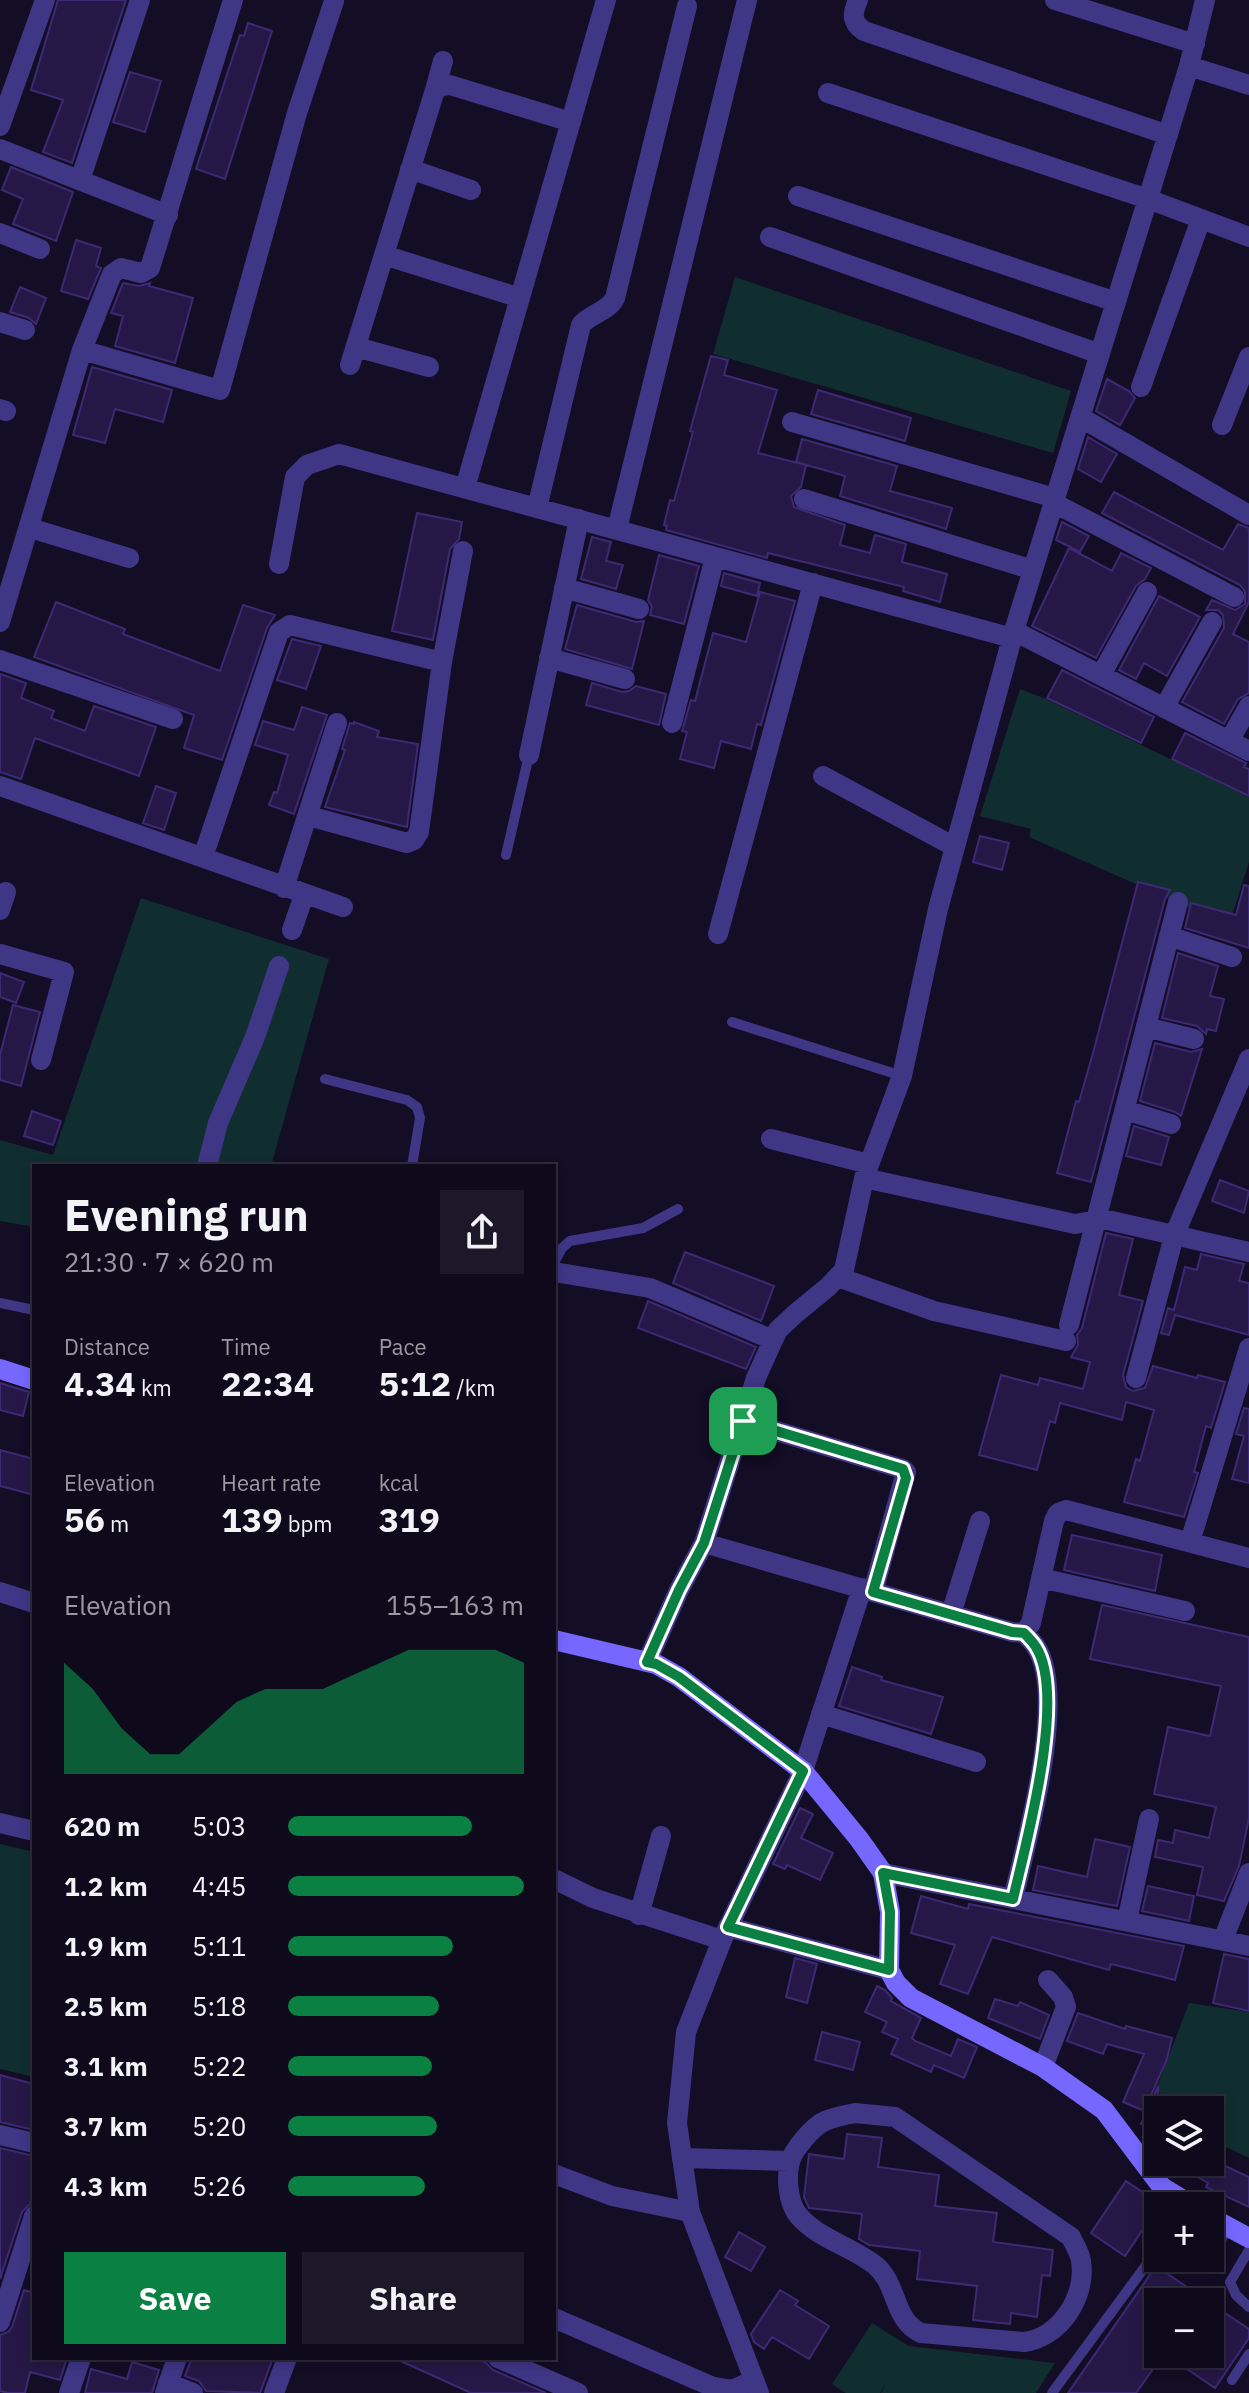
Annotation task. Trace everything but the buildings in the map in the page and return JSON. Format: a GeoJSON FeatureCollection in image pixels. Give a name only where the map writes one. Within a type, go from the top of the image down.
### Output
{"type":"FeatureCollection","features":[{"type":"Feature","properties":{"kind":"main road"},"geometry":{"type":"LineString","coordinates":[[0,1369],[32,1379]]}},
{"type":"Feature","properties":{"kind":"main road"},"geometry":{"type":"LineString","coordinates":[[556,1640],[656,1664],[679,1677],[803,1771],[883,1873],[890,1912],[889,1970],[896,1983],[911,1998],[1043,2067],[1104,2110],[1162,2187],[1170,2192]]}},
{"type":"Feature","properties":{"kind":"main road"},"geometry":{"type":"LineString","coordinates":[[1224,2226],[1249,2238]]}},
{"type":"Feature","properties":{"kind":"street"},"geometry":{"type":"LineString","coordinates":[[0,126],[45,0]]}},
{"type":"Feature","properties":{"kind":"street"},"geometry":{"type":"LineString","coordinates":[[80,180],[140,0]]}},
{"type":"Feature","properties":{"kind":"street"},"geometry":{"type":"LineString","coordinates":[[0,622],[82,350],[112,274],[121,268],[141,273],[150,268],[233,0]]}},
{"type":"Feature","properties":{"kind":"street"},"geometry":{"type":"LineString","coordinates":[[465,488],[606,0]]}},
{"type":"Feature","properties":{"kind":"street"},"geometry":{"type":"LineString","coordinates":[[617,529],[747,0]]}},
{"type":"Feature","properties":{"kind":"street"},"geometry":{"type":"LineString","coordinates":[[858,0],[853,19],[856,26],[864,31],[1168,135]]}},
{"type":"Feature","properties":{"kind":"street"},"geometry":{"type":"LineString","coordinates":[[1055,0],[1195,44]]}},
{"type":"Feature","properties":{"kind":"street"},"geometry":{"type":"LineString","coordinates":[[647,1662],[704,1543],[756,1378],[778,1330],[844,1270],[866,1171],[902,1076],[938,909],[1013,634],[1189,66],[1205,0]]}},
{"type":"Feature","properties":{"kind":"street"},"geometry":{"type":"LineString","coordinates":[[82,350],[220,390],[297,113],[334,1]]}},
{"type":"Feature","properties":{"kind":"street"},"geometry":{"type":"LineString","coordinates":[[537,508],[581,325],[587,318],[610,306],[615,298],[687,6]]}},
{"type":"Feature","properties":{"kind":"street"},"geometry":{"type":"LineString","coordinates":[[429,367],[353,356],[443,61]]}},
{"type":"Feature","properties":{"kind":"street"},"geometry":{"type":"LineString","coordinates":[[1189,66],[1249,85]]}},
{"type":"Feature","properties":{"kind":"street"},"geometry":{"type":"LineString","coordinates":[[435,90],[450,85],[571,122]]}},
{"type":"Feature","properties":{"kind":"street"},"geometry":{"type":"LineString","coordinates":[[828,93],[1148,199],[1249,237]]}},
{"type":"Feature","properties":{"kind":"street"},"geometry":{"type":"LineString","coordinates":[[0,149],[168,215]]}},
{"type":"Feature","properties":{"kind":"street"},"geometry":{"type":"LineString","coordinates":[[410,169],[471,190]]}},
{"type":"Feature","properties":{"kind":"street"},"geometry":{"type":"LineString","coordinates":[[798,196],[1116,302]]}},
{"type":"Feature","properties":{"kind":"street"},"geometry":{"type":"LineString","coordinates":[[1141,387],[1201,219]]}},
{"type":"Feature","properties":{"kind":"street"},"geometry":{"type":"LineString","coordinates":[[0,233],[40,249]]}},
{"type":"Feature","properties":{"kind":"street"},"geometry":{"type":"LineString","coordinates":[[770,237],[1100,354]]}},
{"type":"Feature","properties":{"kind":"street"},"geometry":{"type":"LineString","coordinates":[[384,255],[520,298]]}},
{"type":"Feature","properties":{"kind":"street"},"geometry":{"type":"LineString","coordinates":[[0,322],[25,330]]}},
{"type":"Feature","properties":{"kind":"street"},"geometry":{"type":"LineString","coordinates":[[1222,425],[1249,357]]}},
{"type":"Feature","properties":{"kind":"street"},"geometry":{"type":"LineString","coordinates":[[1080,417],[1249,515]]}},
{"type":"Feature","properties":{"kind":"street"},"geometry":{"type":"LineString","coordinates":[[792,422],[1054,500],[1234,597]]}},
{"type":"Feature","properties":{"kind":"street"},"geometry":{"type":"LineString","coordinates":[[279,564],[295,477],[307,465],[339,454],[715,557],[1013,634],[1249,751]]}},
{"type":"Feature","properties":{"kind":"street"},"geometry":{"type":"LineString","coordinates":[[804,499],[1033,570]]}},
{"type":"Feature","properties":{"kind":"street"},"geometry":{"type":"LineString","coordinates":[[529,755],[579,519]]}},
{"type":"Feature","properties":{"kind":"street"},"geometry":{"type":"LineString","coordinates":[[30,528],[129,558]]}},
{"type":"Feature","properties":{"kind":"street"},"geometry":{"type":"LineString","coordinates":[[309,816],[407,843],[414,840],[419,832],[442,662],[463,551]]}},
{"type":"Feature","properties":{"kind":"street"},"geometry":{"type":"LineString","coordinates":[[672,723],[715,557]]}},
{"type":"Feature","properties":{"kind":"street"},"geometry":{"type":"LineString","coordinates":[[718,934],[813,583]]}},
{"type":"Feature","properties":{"kind":"street"},"geometry":{"type":"LineString","coordinates":[[564,588],[639,609]]}},
{"type":"Feature","properties":{"kind":"street"},"geometry":{"type":"LineString","coordinates":[[1101,675],[1147,592]]}},
{"type":"Feature","properties":{"kind":"street"},"geometry":{"type":"LineString","coordinates":[[1164,708],[1212,622]]}},
{"type":"Feature","properties":{"kind":"street"},"geometry":{"type":"LineString","coordinates":[[203,857],[279,632],[284,627],[290,625],[442,662]]}},
{"type":"Feature","properties":{"kind":"street"},"geometry":{"type":"LineString","coordinates":[[549,658],[625,679]]}},
{"type":"Feature","properties":{"kind":"street"},"geometry":{"type":"LineString","coordinates":[[0,660],[173,719]]}},
{"type":"Feature","properties":{"kind":"street"},"geometry":{"type":"LineString","coordinates":[[1229,741],[1249,706]]}},
{"type":"Feature","properties":{"kind":"street"},"geometry":{"type":"LineString","coordinates":[[292,930],[294,892],[309,816],[337,723]]}},
{"type":"Feature","properties":{"kind":"street"},"geometry":{"type":"LineString","coordinates":[[823,776],[955,847]]}},
{"type":"Feature","properties":{"kind":"street"},"geometry":{"type":"LineString","coordinates":[[0,786],[343,907]]}},
{"type":"Feature","properties":{"kind":"street"},"geometry":{"type":"LineString","coordinates":[[838,1277],[934,1311],[1068,1333],[1178,902]]}},
{"type":"Feature","properties":{"kind":"street"},"geometry":{"type":"LineString","coordinates":[[1169,936],[1232,957]]}},
{"type":"Feature","properties":{"kind":"street"},"geometry":{"type":"LineString","coordinates":[[0,954],[64,972],[41,1060]]}},
{"type":"Feature","properties":{"kind":"street"},"geometry":{"type":"LineString","coordinates":[[208,1164],[218,1123],[255,1037],[279,966]]}},
{"type":"Feature","properties":{"kind":"street"},"geometry":{"type":"LineString","coordinates":[[1146,1027],[1194,1039]]}},
{"type":"Feature","properties":{"kind":"street"},"geometry":{"type":"LineString","coordinates":[[1136,1378],[1174,1236],[1249,1059]]}},
{"type":"Feature","properties":{"kind":"street"},"geometry":{"type":"LineString","coordinates":[[1125,1110],[1171,1124]]}},
{"type":"Feature","properties":{"kind":"street"},"geometry":{"type":"LineString","coordinates":[[771,1139],[866,1171],[1075,1224],[1096,1220],[1249,1252]]}},
{"type":"Feature","properties":{"kind":"street"},"geometry":{"type":"LineString","coordinates":[[556,1272],[650,1288],[773,1340]]}},
{"type":"Feature","properties":{"kind":"street"},"geometry":{"type":"LineString","coordinates":[[1190,1542],[1249,1348]]}},
{"type":"Feature","properties":{"kind":"street"},"geometry":{"type":"LineString","coordinates":[[556,2319],[713,2387],[732,2390],[756,2386],[690,2212],[677,2123],[686,2032],[725,1934],[803,1771],[906,1472],[743,1421]]}},
{"type":"Feature","properties":{"kind":"street"},"geometry":{"type":"LineString","coordinates":[[1024,1633],[1031,1623],[1054,1521],[1058,1513],[1066,1510],[1249,1558]]}},
{"type":"Feature","properties":{"kind":"street"},"geometry":{"type":"LineString","coordinates":[[951,1614],[980,1521]]}},
{"type":"Feature","properties":{"kind":"street"},"geometry":{"type":"LineString","coordinates":[[704,1543],[1024,1633],[1038,1649],[1047,1682],[1046,1724],[1038,1791],[1013,1899]]}},
{"type":"Feature","properties":{"kind":"street"},"geometry":{"type":"LineString","coordinates":[[1041,1578],[1185,1611]]}},
{"type":"Feature","properties":{"kind":"street"},"geometry":{"type":"LineString","coordinates":[[0,1592],[32,1602]]}},
{"type":"Feature","properties":{"kind":"street"},"geometry":{"type":"LineString","coordinates":[[821,1714],[976,1762]]}},
{"type":"Feature","properties":{"kind":"street"},"geometry":{"type":"LineString","coordinates":[[1127,1921],[1149,1819]]}},
{"type":"Feature","properties":{"kind":"street"},"geometry":{"type":"LineString","coordinates":[[0,1823],[32,1831]]}},
{"type":"Feature","properties":{"kind":"street"},"geometry":{"type":"LineString","coordinates":[[639,1915],[661,1836]]}},
{"type":"Feature","properties":{"kind":"street"},"geometry":{"type":"LineString","coordinates":[[883,1873],[1249,1946]]}},
{"type":"Feature","properties":{"kind":"street"},"geometry":{"type":"LineString","coordinates":[[1223,1940],[1249,1873]]}},
{"type":"Feature","properties":{"kind":"street"},"geometry":{"type":"LineString","coordinates":[[556,1880],[639,1915],[889,1970]]}},
{"type":"Feature","properties":{"kind":"street"},"geometry":{"type":"LineString","coordinates":[[1043,2067],[1066,2007],[1063,1997],[1048,1980]]}},
{"type":"Feature","properties":{"kind":"street"},"geometry":{"type":"LineString","coordinates":[[855,2113],[895,2117],[1071,2237],[1081,2261],[1079,2294],[1062,2321],[1039,2340],[1024,2342],[921,2333],[908,2327],[898,2311],[893,2287],[875,2265],[812,2228],[798,2215],[790,2203],[790,2161],[822,2121],[855,2113]]}},
{"type":"Feature","properties":{"kind":"street"},"geometry":{"type":"LineString","coordinates":[[0,2135],[32,2143]]}},
{"type":"Feature","properties":{"kind":"street"},"geometry":{"type":"LineString","coordinates":[[682,2158],[790,2161]]}},
{"type":"Feature","properties":{"kind":"street"},"geometry":{"type":"LineString","coordinates":[[556,2175],[612,2196],[690,2212]]}},
{"type":"Feature","properties":{"kind":"street"},"geometry":{"type":"LineString","coordinates":[[0,2322],[32,2222]]}},
{"type":"Feature","properties":{"kind":"street"},"geometry":{"type":"LineString","coordinates":[[69,2393],[80,2360]]}},
{"type":"Feature","properties":{"kind":"street"},"geometry":{"type":"LineString","coordinates":[[176,2360],[167,2388],[193,2393]]}},
{"type":"Feature","properties":{"kind":"street"},"geometry":{"type":"LineString","coordinates":[[274,2393],[286,2360]]}},
{"type":"Feature","properties":{"kind":"street"},"geometry":{"type":"LineString","coordinates":[[503,2360],[578,2393]]}},
{"type":"Feature","properties":{"kind":"lane"},"geometry":{"type":"LineString","coordinates":[[506,855],[529,755]]}},
{"type":"Feature","properties":{"kind":"lane"},"geometry":{"type":"LineString","coordinates":[[732,1022],[902,1076]]}},
{"type":"Feature","properties":{"kind":"lane"},"geometry":{"type":"LineString","coordinates":[[325,1079],[407,1100],[417,1107],[420,1118],[412,1164]]}},
{"type":"Feature","properties":{"kind":"lane"},"geometry":{"type":"LineString","coordinates":[[556,1259],[570,1241],[643,1228],[678,1209]]}},
{"type":"Feature","properties":{"kind":"lane"},"geometry":{"type":"LineString","coordinates":[[0,1303],[32,1310]]}},
{"type":"Feature","properties":{"kind":"lane"},"geometry":{"type":"LineString","coordinates":[[1224,2235],[1228,2228]]}},
{"type":"Feature","properties":{"kind":"lane"},"geometry":{"type":"LineString","coordinates":[[1249,2250],[1230,2282],[1236,2295],[1249,2307]]}},
{"type":"Feature","properties":{"kind":"lane"},"geometry":{"type":"LineString","coordinates":[[1052,2393],[1144,2268]]}},
{"type":"Feature","properties":{"kind":"lane"},"geometry":{"type":"LineString","coordinates":[[1232,2380],[1249,2354]]}},
{"type":"Feature","properties":{"kind":"green space"},"geometry":{"type":"Polygon","coordinates":[[[735,277],[1071,391],[1053,453],[713,354],[735,277]]]}},
{"type":"Feature","properties":{"kind":"green space"},"geometry":{"type":"Polygon","coordinates":[[[1020,689],[1249,797],[1249,862],[1229,925],[1029,837],[1031,829],[980,816],[1020,689]]]}},
{"type":"Feature","properties":{"kind":"green space"},"geometry":{"type":"Polygon","coordinates":[[[141,898],[329,959],[272,1164],[32,1164],[32,1227],[0,1221],[0,1140],[53,1155],[141,898]]]}},
{"type":"Feature","properties":{"kind":"green space"},"geometry":{"type":"Polygon","coordinates":[[[0,1844],[32,1852],[32,2077],[0,2069],[0,1844]]]}},
{"type":"Feature","properties":{"kind":"green space"},"geometry":{"type":"Polygon","coordinates":[[[1189,2003],[1249,2012],[1249,2158],[1224,2146],[1224,2096],[1169,2096],[1155,2092],[1189,2003]]]}},
{"type":"Feature","properties":{"kind":"green space"},"geometry":{"type":"Polygon","coordinates":[[[872,2323],[909,2346],[1055,2363],[1036,2393],[881,2393],[887,2382],[880,2393],[846,2393],[832,2384],[872,2323]]]}},
{"type":"Feature","properties":{"kind":"route"},"geometry":{"type":"LineString","coordinates":[[743,1421],[903,1469],[906,1478],[873,1592],[1024,1633],[1038,1649],[1047,1682],[1046,1724],[1038,1791],[1013,1899],[883,1873],[890,1912],[889,1970],[728,1927],[803,1771],[679,1677],[647,1662],[704,1543],[743,1421]]}}]}
